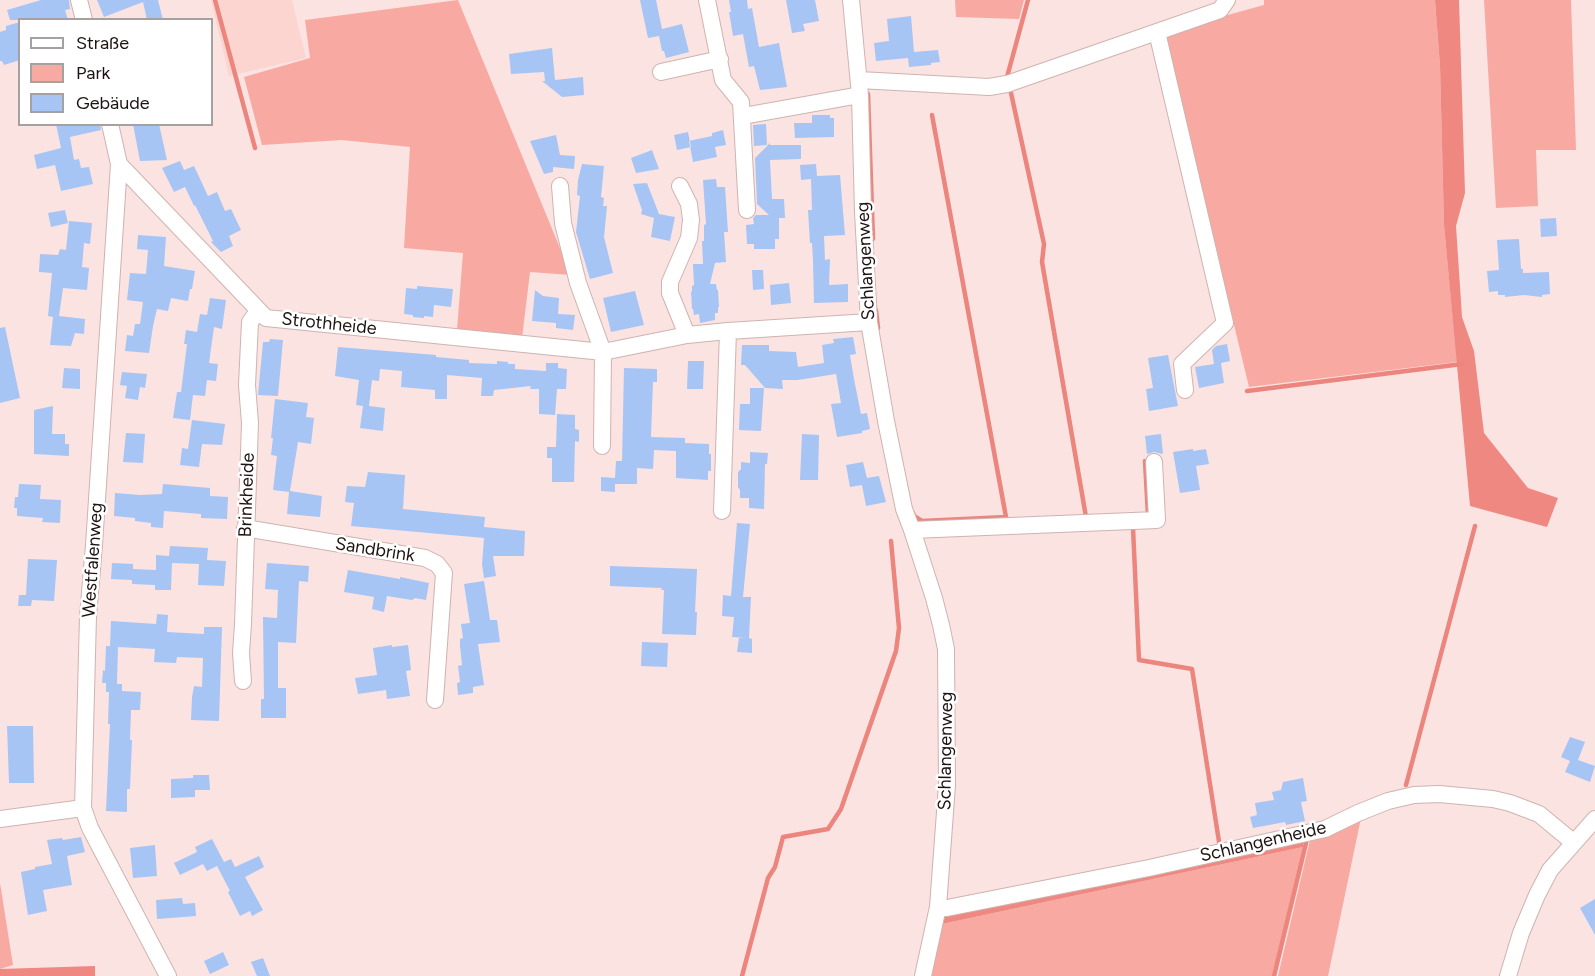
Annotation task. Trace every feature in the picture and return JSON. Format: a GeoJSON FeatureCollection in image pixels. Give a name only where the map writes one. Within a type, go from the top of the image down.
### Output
{"type":"FeatureCollection","features":[{"type":"Feature","properties":{"kind":"street"},"geometry":{"type":"LineString","coordinates":[[79,0],[84,18]]}},
{"type":"Feature","properties":{"kind":"street"},"geometry":{"type":"LineString","coordinates":[[707,0],[723,80],[741,102],[747,210]]}},
{"type":"Feature","properties":{"kind":"street","name":"Schlangenweg"},"geometry":{"type":"LineString","coordinates":[[851,0],[859,88],[869,322],[904,509],[936,607],[946,650],[947,785],[938,907],[923,976]]}},
{"type":"Feature","properties":{"kind":"street"},"geometry":{"type":"LineString","coordinates":[[742,116],[859,88],[989,87],[1007,84],[1220,10],[1227,0]]}},
{"type":"Feature","properties":{"kind":"street"},"geometry":{"type":"LineString","coordinates":[[1157,32],[1225,323],[1182,363],[1185,390]]}},
{"type":"Feature","properties":{"kind":"street"},"geometry":{"type":"LineString","coordinates":[[661,72],[720,59]]}},
{"type":"Feature","properties":{"kind":"street","name":"Westfalenweg"},"geometry":{"type":"LineString","coordinates":[[110,126],[119,164],[88,616],[83,808],[90,828],[168,976]]}},
{"type":"Feature","properties":{"kind":"street","name":"Strothheide"},"geometry":{"type":"LineString","coordinates":[[119,164],[266,318],[603,352],[687,335],[869,322]]}},
{"type":"Feature","properties":{"kind":"street"},"geometry":{"type":"LineString","coordinates":[[560,186],[563,223],[578,283],[603,352],[602,446]]}},
{"type":"Feature","properties":{"kind":"street"},"geometry":{"type":"LineString","coordinates":[[680,186],[688,204],[691,220],[689,238],[670,282],[670,292],[687,335]]}},
{"type":"Feature","properties":{"kind":"street","name":"Brinkheide"},"geometry":{"type":"LineString","coordinates":[[243,681],[241,653],[250,423],[247,385],[250,322],[258,311]]}},
{"type":"Feature","properties":{"kind":"street"},"geometry":{"type":"LineString","coordinates":[[722,511],[728,331]]}},
{"type":"Feature","properties":{"kind":"street"},"geometry":{"type":"LineString","coordinates":[[912,530],[1157,520],[1154,462]]}},
{"type":"Feature","properties":{"kind":"street","name":"Sandbrink"},"geometry":{"type":"LineString","coordinates":[[245,528],[425,558],[437,564],[444,573],[435,700]]}},
{"type":"Feature","properties":{"kind":"street","name":"Schlangenheide"},"geometry":{"type":"LineString","coordinates":[[938,907],[946,908],[1149,868],[1325,829],[1388,801],[1414,795],[1439,794],[1493,799],[1510,803],[1539,814],[1574,842]]}},
{"type":"Feature","properties":{"kind":"street"},"geometry":{"type":"LineString","coordinates":[[0,819],[83,808]]}},
{"type":"Feature","properties":{"kind":"street"},"geometry":{"type":"LineString","coordinates":[[1508,976],[1521,933],[1550,870],[1595,819]]}},
{"type":"Feature","properties":{"kind":"shaded area"},"geometry":{"type":"Polygon","coordinates":[[[211,0],[292,0],[306,58],[229,76],[211,0]]]}},
{"type":"Feature","properties":{"kind":"shaded area"},"geometry":{"type":"Polygon","coordinates":[[[1435,0],[1459,0],[1465,193],[1456,226],[1462,317],[1474,351],[1484,433],[1528,488],[1558,498],[1547,527],[1470,506],[1444,225],[1440,66],[1435,0]]]}},
{"type":"Feature","properties":{"kind":"shaded area"},"geometry":{"type":"Polygon","coordinates":[[[1304,840],[1303,847],[942,924],[945,916],[1304,840]]]}},
{"type":"Feature","properties":{"kind":"shaded area"},"geometry":{"type":"Polygon","coordinates":[[[95,966],[95,976],[0,976],[0,969],[95,966]]]}},
{"type":"Feature","properties":{"kind":"green space"},"geometry":{"type":"Polygon","coordinates":[[[458,0],[571,275],[530,272],[522,338],[457,330],[463,253],[404,248],[410,147],[342,140],[262,145],[244,77],[310,58],[305,20],[458,0]]]}},
{"type":"Feature","properties":{"kind":"green space"},"geometry":{"type":"Polygon","coordinates":[[[955,0],[1024,0],[1019,19],[956,17],[955,0]]]}},
{"type":"Feature","properties":{"kind":"green space"},"geometry":{"type":"Polygon","coordinates":[[[1264,0],[1435,0],[1440,66],[1444,225],[1457,362],[1249,387],[1166,43],[1170,31],[1264,5],[1264,0]]]}},
{"type":"Feature","properties":{"kind":"green space"},"geometry":{"type":"Polygon","coordinates":[[[1484,0],[1571,0],[1576,150],[1536,150],[1538,206],[1496,208],[1484,0]]]}},
{"type":"Feature","properties":{"kind":"green space"},"geometry":{"type":"Polygon","coordinates":[[[1361,818],[1328,976],[1278,976],[1310,840],[1361,818]]]}},
{"type":"Feature","properties":{"kind":"green space"},"geometry":{"type":"Polygon","coordinates":[[[1303,847],[1272,976],[931,976],[942,924],[1303,847]]]}},
{"type":"Feature","properties":{"kind":"green space"},"geometry":{"type":"Polygon","coordinates":[[[0,883],[13,965],[0,969],[0,883]]]}},
{"type":"Feature","properties":{"kind":"building"},"geometry":{"type":"Polygon","coordinates":[[[41,0],[69,0],[70,9],[65,10],[67,18],[18,18],[18,20],[10,20],[7,10],[41,0]]]}},
{"type":"Feature","properties":{"kind":"building"},"geometry":{"type":"Polygon","coordinates":[[[97,0],[158,0],[162,18],[147,18],[143,2],[104,17],[97,0]]]}},
{"type":"Feature","properties":{"kind":"building"},"geometry":{"type":"Polygon","coordinates":[[[640,0],[656,0],[662,29],[682,24],[689,52],[666,58],[659,36],[648,38],[640,0]]]}},
{"type":"Feature","properties":{"kind":"building"},"geometry":{"type":"Polygon","coordinates":[[[729,0],[747,0],[748,9],[752,8],[759,47],[779,43],[787,87],[760,90],[754,66],[749,67],[743,34],[733,36],[729,0]]]}},
{"type":"Feature","properties":{"kind":"building"},"geometry":{"type":"Polygon","coordinates":[[[786,0],[815,0],[819,21],[803,24],[805,31],[792,33],[786,0]]]}},
{"type":"Feature","properties":{"kind":"building"},"geometry":{"type":"Polygon","coordinates":[[[911,16],[914,52],[938,50],[940,62],[909,67],[908,58],[876,61],[874,43],[889,41],[887,19],[911,16]]]}},
{"type":"Feature","properties":{"kind":"building"},"geometry":{"type":"Polygon","coordinates":[[[18,23],[18,61],[4,65],[0,61],[0,32],[6,30],[6,26],[18,23]]]}},
{"type":"Feature","properties":{"kind":"building"},"geometry":{"type":"Polygon","coordinates":[[[552,48],[555,80],[583,77],[584,95],[562,97],[542,81],[545,81],[544,72],[511,74],[509,54],[552,48]]]}},
{"type":"Feature","properties":{"kind":"building"},"geometry":{"type":"Polygon","coordinates":[[[812,115],[830,115],[830,118],[834,118],[834,137],[795,138],[794,123],[812,123],[812,115]]]}},
{"type":"Feature","properties":{"kind":"building"},"geometry":{"type":"Polygon","coordinates":[[[766,124],[767,145],[754,146],[753,125],[766,124]]]}},
{"type":"Feature","properties":{"kind":"building"},"geometry":{"type":"Polygon","coordinates":[[[56,126],[100,126],[101,130],[70,137],[74,160],[79,159],[81,168],[89,167],[93,184],[61,191],[55,165],[37,169],[34,155],[61,148],[56,126]]]}},
{"type":"Feature","properties":{"kind":"building"},"geometry":{"type":"Polygon","coordinates":[[[133,126],[159,126],[167,160],[140,161],[133,126]]]}},
{"type":"Feature","properties":{"kind":"building"},"geometry":{"type":"Polygon","coordinates":[[[723,130],[726,145],[715,147],[717,157],[693,162],[689,141],[712,136],[712,133],[723,130]]]}},
{"type":"Feature","properties":{"kind":"building"},"geometry":{"type":"Polygon","coordinates":[[[688,132],[691,147],[677,150],[674,135],[688,132]]]}},
{"type":"Feature","properties":{"kind":"building"},"geometry":{"type":"Polygon","coordinates":[[[556,135],[560,155],[575,156],[574,169],[553,167],[553,172],[544,174],[530,141],[556,135]]]}},
{"type":"Feature","properties":{"kind":"building"},"geometry":{"type":"Polygon","coordinates":[[[770,143],[770,145],[801,145],[801,159],[770,160],[772,199],[784,199],[785,218],[779,218],[779,239],[775,239],[775,249],[754,249],[754,244],[747,244],[746,225],[754,224],[753,218],[756,215],[769,215],[757,204],[755,158],[770,143]]]}},
{"type":"Feature","properties":{"kind":"building"},"geometry":{"type":"Polygon","coordinates":[[[652,150],[659,169],[636,173],[631,158],[652,150]]]}},
{"type":"Feature","properties":{"kind":"building"},"geometry":{"type":"Polygon","coordinates":[[[180,161],[184,170],[194,166],[208,196],[217,192],[225,211],[231,209],[241,230],[229,236],[233,246],[221,252],[211,242],[213,241],[185,187],[174,192],[162,168],[180,161]]]}},
{"type":"Feature","properties":{"kind":"building"},"geometry":{"type":"Polygon","coordinates":[[[582,164],[604,166],[601,197],[604,198],[603,206],[607,206],[604,237],[613,273],[590,279],[576,232],[580,196],[577,195],[578,180],[582,164]]]}},
{"type":"Feature","properties":{"kind":"building"},"geometry":{"type":"Polygon","coordinates":[[[816,164],[817,176],[840,175],[845,235],[824,236],[825,260],[830,259],[829,285],[848,284],[848,302],[814,303],[812,243],[810,243],[808,210],[812,210],[811,179],[801,180],[800,165],[816,164]]]}},
{"type":"Feature","properties":{"kind":"building"},"geometry":{"type":"Polygon","coordinates":[[[716,179],[717,187],[725,187],[728,232],[724,232],[726,262],[715,263],[710,284],[716,284],[718,290],[718,313],[715,313],[715,320],[700,323],[699,314],[694,315],[692,309],[693,264],[703,264],[702,241],[704,241],[704,225],[706,224],[703,180],[716,179]]]}},
{"type":"Feature","properties":{"kind":"building"},"geometry":{"type":"Polygon","coordinates":[[[647,183],[659,214],[675,217],[670,241],[651,237],[654,218],[641,214],[642,210],[633,184],[647,183]]]}},
{"type":"Feature","properties":{"kind":"building"},"geometry":{"type":"Polygon","coordinates":[[[65,210],[68,223],[51,227],[48,213],[65,210]]]}},
{"type":"Feature","properties":{"kind":"building"},"geometry":{"type":"Polygon","coordinates":[[[1556,218],[1557,236],[1541,237],[1540,219],[1556,218]]]}},
{"type":"Feature","properties":{"kind":"building"},"geometry":{"type":"Polygon","coordinates":[[[69,221],[92,223],[90,244],[84,243],[82,267],[89,268],[87,290],[63,288],[59,316],[85,319],[84,334],[75,333],[71,346],[50,345],[53,317],[48,316],[52,273],[39,272],[40,254],[58,255],[60,249],[66,250],[69,221]]]}},
{"type":"Feature","properties":{"kind":"building"},"geometry":{"type":"Polygon","coordinates":[[[138,235],[166,237],[164,266],[195,271],[188,301],[171,298],[168,311],[157,309],[149,353],[125,351],[127,335],[133,336],[135,324],[140,324],[143,302],[127,300],[130,273],[146,274],[148,250],[137,249],[138,235]]]}},
{"type":"Feature","properties":{"kind":"building"},"geometry":{"type":"Polygon","coordinates":[[[1519,239],[1523,273],[1549,272],[1550,294],[1542,295],[1542,297],[1524,295],[1505,297],[1505,295],[1498,295],[1498,291],[1489,292],[1487,271],[1499,270],[1497,240],[1519,239]]]}},
{"type":"Feature","properties":{"kind":"building"},"geometry":{"type":"Polygon","coordinates":[[[752,270],[763,270],[764,289],[753,290],[752,270]]]}},
{"type":"Feature","properties":{"kind":"building"},"geometry":{"type":"Polygon","coordinates":[[[789,283],[791,303],[771,305],[770,285],[789,283]]]}},
{"type":"Feature","properties":{"kind":"building"},"geometry":{"type":"Polygon","coordinates":[[[417,286],[453,289],[451,307],[434,305],[433,317],[413,317],[413,315],[404,314],[406,288],[417,289],[417,286]]]}},
{"type":"Feature","properties":{"kind":"building"},"geometry":{"type":"Polygon","coordinates":[[[535,290],[543,296],[559,298],[558,314],[575,315],[573,330],[556,328],[556,323],[532,321],[535,290]]]}},
{"type":"Feature","properties":{"kind":"building"},"geometry":{"type":"Polygon","coordinates":[[[635,291],[644,325],[611,332],[603,298],[635,291]]]}},
{"type":"Feature","properties":{"kind":"building"},"geometry":{"type":"Polygon","coordinates":[[[210,298],[226,300],[222,329],[214,327],[209,363],[218,364],[216,381],[207,380],[205,396],[193,395],[190,420],[173,418],[177,392],[181,392],[187,344],[184,344],[186,330],[197,332],[200,314],[207,315],[210,298]]]}},
{"type":"Feature","properties":{"kind":"building"},"geometry":{"type":"Polygon","coordinates":[[[5,327],[20,398],[0,403],[0,328],[5,327]]]}},
{"type":"Feature","properties":{"kind":"building"},"geometry":{"type":"Polygon","coordinates":[[[853,337],[856,354],[850,355],[854,379],[861,414],[867,413],[870,429],[862,433],[837,437],[831,404],[841,403],[836,374],[782,380],[783,389],[765,388],[745,365],[741,365],[742,345],[769,345],[769,351],[796,352],[798,367],[824,363],[822,345],[834,343],[833,339],[853,337]]]}},
{"type":"Feature","properties":{"kind":"building"},"geometry":{"type":"Polygon","coordinates":[[[270,339],[283,340],[278,396],[258,395],[263,342],[269,342],[270,339]]]}},
{"type":"Feature","properties":{"kind":"building"},"geometry":{"type":"Polygon","coordinates":[[[1227,344],[1230,361],[1221,363],[1224,383],[1199,388],[1195,367],[1214,364],[1212,350],[1216,346],[1227,344]]]}},
{"type":"Feature","properties":{"kind":"building"},"geometry":{"type":"Polygon","coordinates":[[[338,347],[436,355],[436,357],[469,360],[469,363],[508,362],[508,364],[515,364],[515,369],[546,371],[546,363],[558,363],[558,368],[567,369],[566,389],[557,389],[555,415],[539,414],[539,389],[530,389],[531,386],[494,390],[493,396],[481,396],[482,378],[447,375],[447,399],[435,399],[435,390],[401,387],[402,371],[380,369],[379,381],[372,380],[369,406],[385,408],[383,431],[360,428],[363,406],[356,405],[359,380],[335,376],[338,347]]]}},
{"type":"Feature","properties":{"kind":"building"},"geometry":{"type":"Polygon","coordinates":[[[1168,355],[1178,406],[1149,411],[1146,389],[1153,388],[1148,358],[1168,355]]]}},
{"type":"Feature","properties":{"kind":"building"},"geometry":{"type":"Polygon","coordinates":[[[688,361],[704,361],[703,389],[687,389],[688,361]]]}},
{"type":"Feature","properties":{"kind":"building"},"geometry":{"type":"Polygon","coordinates":[[[64,368],[80,369],[80,389],[62,388],[64,368]]]}},
{"type":"Feature","properties":{"kind":"building"},"geometry":{"type":"Polygon","coordinates":[[[624,368],[657,369],[657,382],[653,382],[651,437],[685,438],[685,443],[709,444],[711,471],[708,471],[708,480],[676,478],[676,451],[654,450],[653,469],[637,468],[637,484],[615,484],[615,492],[601,491],[601,477],[615,478],[616,461],[622,461],[624,368]]]}},
{"type":"Feature","properties":{"kind":"building"},"geometry":{"type":"Polygon","coordinates":[[[122,372],[147,374],[145,388],[140,387],[138,400],[125,398],[127,386],[120,385],[122,372]]]}},
{"type":"Feature","properties":{"kind":"building"},"geometry":{"type":"Polygon","coordinates":[[[750,388],[764,388],[761,431],[739,430],[740,404],[750,404],[750,388]]]}},
{"type":"Feature","properties":{"kind":"building"},"geometry":{"type":"Polygon","coordinates":[[[275,399],[308,403],[306,417],[314,418],[311,444],[298,442],[290,491],[322,496],[320,517],[287,514],[289,492],[273,490],[277,456],[271,455],[275,399]]]}},
{"type":"Feature","properties":{"kind":"building"},"geometry":{"type":"Polygon","coordinates":[[[53,406],[52,434],[65,434],[65,444],[69,444],[69,456],[34,454],[34,410],[53,406]]]}},
{"type":"Feature","properties":{"kind":"building"},"geometry":{"type":"Polygon","coordinates":[[[557,414],[575,415],[575,429],[579,430],[579,442],[575,441],[574,482],[552,482],[552,458],[547,458],[547,447],[556,447],[557,414]]]}},
{"type":"Feature","properties":{"kind":"building"},"geometry":{"type":"Polygon","coordinates":[[[192,420],[225,424],[222,445],[202,444],[199,467],[180,465],[182,448],[188,449],[192,420]]]}},
{"type":"Feature","properties":{"kind":"building"},"geometry":{"type":"Polygon","coordinates":[[[126,433],[145,434],[143,463],[123,462],[126,433]]]}},
{"type":"Feature","properties":{"kind":"building"},"geometry":{"type":"Polygon","coordinates":[[[802,434],[819,435],[818,480],[800,480],[802,434]]]}},
{"type":"Feature","properties":{"kind":"building"},"geometry":{"type":"Polygon","coordinates":[[[1161,434],[1163,454],[1154,452],[1147,454],[1145,436],[1161,434]]]}},
{"type":"Feature","properties":{"kind":"building"},"geometry":{"type":"Polygon","coordinates":[[[1193,449],[1193,451],[1206,449],[1209,464],[1196,466],[1200,490],[1180,493],[1173,452],[1193,449]]]}},
{"type":"Feature","properties":{"kind":"building"},"geometry":{"type":"Polygon","coordinates":[[[750,452],[768,453],[767,464],[765,464],[764,509],[749,508],[749,498],[740,498],[738,472],[741,469],[741,462],[750,463],[750,452]]]}},
{"type":"Feature","properties":{"kind":"building"},"geometry":{"type":"Polygon","coordinates":[[[863,462],[867,478],[879,476],[886,502],[866,506],[862,485],[850,487],[846,465],[863,462]]]}},
{"type":"Feature","properties":{"kind":"building"},"geometry":{"type":"Polygon","coordinates":[[[368,472],[405,475],[403,509],[485,517],[484,527],[525,531],[524,556],[493,556],[496,576],[484,578],[482,564],[484,538],[351,526],[354,503],[345,502],[347,486],[365,487],[368,472]]]}},
{"type":"Feature","properties":{"kind":"building"},"geometry":{"type":"Polygon","coordinates":[[[19,484],[41,485],[40,499],[61,500],[60,523],[42,522],[43,518],[17,516],[17,508],[14,508],[19,484]]]}},
{"type":"Feature","properties":{"kind":"building"},"geometry":{"type":"Polygon","coordinates":[[[163,484],[210,488],[210,496],[228,497],[227,519],[201,518],[201,514],[164,511],[163,528],[151,527],[151,523],[135,521],[135,518],[114,516],[115,493],[162,494],[163,484]]]}},
{"type":"Feature","properties":{"kind":"building"},"geometry":{"type":"Polygon","coordinates":[[[737,523],[750,524],[743,597],[751,597],[749,638],[752,639],[752,653],[737,652],[739,638],[746,638],[732,637],[734,617],[722,616],[723,595],[731,596],[737,523]]]}},
{"type":"Feature","properties":{"kind":"building"},"geometry":{"type":"Polygon","coordinates":[[[170,546],[208,548],[207,560],[226,561],[224,586],[198,585],[199,564],[172,563],[171,590],[155,590],[155,585],[132,584],[132,580],[111,579],[112,563],[133,564],[133,569],[156,570],[156,555],[169,556],[170,546]]]}},
{"type":"Feature","properties":{"kind":"building"},"geometry":{"type":"Polygon","coordinates":[[[28,559],[57,560],[54,601],[32,600],[31,606],[18,606],[19,595],[26,595],[28,559]]]}},
{"type":"Feature","properties":{"kind":"building"},"geometry":{"type":"Polygon","coordinates":[[[267,563],[309,566],[308,582],[299,581],[296,643],[278,642],[278,688],[286,688],[286,718],[261,718],[261,699],[264,699],[263,617],[277,618],[278,590],[265,589],[267,563]]]}},
{"type":"Feature","properties":{"kind":"building"},"geometry":{"type":"Polygon","coordinates":[[[610,566],[697,569],[696,635],[662,634],[664,590],[661,590],[662,588],[610,586],[610,566]]]}},
{"type":"Feature","properties":{"kind":"building"},"geometry":{"type":"Polygon","coordinates":[[[348,570],[429,583],[426,600],[387,596],[384,612],[372,609],[374,597],[344,592],[348,570]]]}},
{"type":"Feature","properties":{"kind":"building"},"geometry":{"type":"Polygon","coordinates":[[[484,581],[490,620],[497,620],[500,642],[478,644],[484,685],[473,687],[473,693],[458,695],[457,683],[460,682],[458,666],[462,665],[461,624],[470,623],[464,584],[484,581]]]}},
{"type":"Feature","properties":{"kind":"building"},"geometry":{"type":"Polygon","coordinates":[[[157,614],[168,615],[167,632],[204,634],[204,627],[222,627],[219,721],[191,720],[194,686],[202,687],[203,658],[177,657],[176,663],[154,662],[155,649],[118,647],[117,684],[122,684],[122,691],[141,692],[140,710],[131,710],[130,740],[132,740],[127,812],[106,811],[110,724],[108,724],[109,692],[106,692],[106,683],[102,683],[106,646],[110,646],[111,621],[156,624],[157,614]]]}},
{"type":"Feature","properties":{"kind":"building"},"geometry":{"type":"Polygon","coordinates":[[[642,642],[668,643],[667,667],[641,666],[642,642]]]}},
{"type":"Feature","properties":{"kind":"building"},"geometry":{"type":"Polygon","coordinates":[[[392,645],[392,647],[408,645],[411,670],[406,671],[410,696],[387,699],[386,690],[358,694],[355,678],[377,675],[373,648],[392,645]]]}},
{"type":"Feature","properties":{"kind":"building"},"geometry":{"type":"Polygon","coordinates":[[[7,726],[33,726],[34,783],[9,783],[7,726]]]}},
{"type":"Feature","properties":{"kind":"building"},"geometry":{"type":"Polygon","coordinates":[[[1570,737],[1585,742],[1578,760],[1595,766],[1590,782],[1565,772],[1570,761],[1561,757],[1570,737]]]}},
{"type":"Feature","properties":{"kind":"building"},"geometry":{"type":"Polygon","coordinates":[[[193,775],[209,775],[210,790],[195,790],[195,797],[171,798],[171,779],[193,778],[193,775]]]}},
{"type":"Feature","properties":{"kind":"building"},"geometry":{"type":"Polygon","coordinates":[[[1303,778],[1307,801],[1301,802],[1305,821],[1253,828],[1250,817],[1257,815],[1255,803],[1274,800],[1272,792],[1281,790],[1283,782],[1303,778]]]}},
{"type":"Feature","properties":{"kind":"building"},"geometry":{"type":"Polygon","coordinates":[[[81,837],[85,852],[67,856],[72,885],[43,890],[47,911],[28,915],[21,872],[52,864],[47,840],[81,837]]]}},
{"type":"Feature","properties":{"kind":"building"},"geometry":{"type":"Polygon","coordinates":[[[212,839],[224,862],[231,859],[235,867],[259,856],[264,867],[245,877],[263,910],[252,916],[250,911],[240,916],[217,866],[207,871],[203,864],[180,875],[174,863],[197,852],[195,847],[212,839]]]}},
{"type":"Feature","properties":{"kind":"building"},"geometry":{"type":"Polygon","coordinates":[[[155,845],[157,876],[133,878],[130,848],[155,845]]]}},
{"type":"Feature","properties":{"kind":"building"},"geometry":{"type":"Polygon","coordinates":[[[182,898],[183,904],[195,903],[196,916],[157,919],[156,900],[182,898]]]}},
{"type":"Feature","properties":{"kind":"building"},"geometry":{"type":"Polygon","coordinates":[[[1595,899],[1595,935],[1580,908],[1595,899]]]}},
{"type":"Feature","properties":{"kind":"building"},"geometry":{"type":"Polygon","coordinates":[[[223,952],[229,965],[210,974],[204,961],[223,952]]]}},
{"type":"Feature","properties":{"kind":"building"},"geometry":{"type":"Polygon","coordinates":[[[263,958],[270,976],[257,976],[251,962],[263,958]]]}},
{"type":"Feature","properties":{"kind":"waterway"},"geometry":{"type":"LineString","coordinates":[[215,0],[255,148]]}},
{"type":"Feature","properties":{"kind":"waterway"},"geometry":{"type":"LineString","coordinates":[[1007,77],[1028,0]]}},
{"type":"Feature","properties":{"kind":"waterway"},"geometry":{"type":"LineString","coordinates":[[1011,93],[1044,244],[1042,262],[1086,517],[1088,517]]}},
{"type":"Feature","properties":{"kind":"waterway"},"geometry":{"type":"LineString","coordinates":[[868,94],[873,239]]}},
{"type":"Feature","properties":{"kind":"waterway"},"geometry":{"type":"LineString","coordinates":[[913,513],[922,521],[1006,517],[932,115]]}},
{"type":"Feature","properties":{"kind":"waterway"},"geometry":{"type":"LineString","coordinates":[[876,310],[878,328]]}},
{"type":"Feature","properties":{"kind":"waterway"},"geometry":{"type":"LineString","coordinates":[[1247,391],[1462,364]]}},
{"type":"Feature","properties":{"kind":"waterway"},"geometry":{"type":"LineString","coordinates":[[1144,515],[1148,515],[1145,461]]}},
{"type":"Feature","properties":{"kind":"waterway"},"geometry":{"type":"LineString","coordinates":[[1406,785],[1475,526]]}},
{"type":"Feature","properties":{"kind":"waterway"},"geometry":{"type":"LineString","coordinates":[[1133,528],[1139,660],[1192,669],[1220,848]]}},
{"type":"Feature","properties":{"kind":"waterway"},"geometry":{"type":"LineString","coordinates":[[742,976],[768,878],[775,867],[783,837],[828,829],[841,809],[896,651],[899,628],[891,541]]}},
{"type":"Feature","properties":{"kind":"waterway"},"geometry":{"type":"LineString","coordinates":[[1274,976],[1306,843]]}}]}
